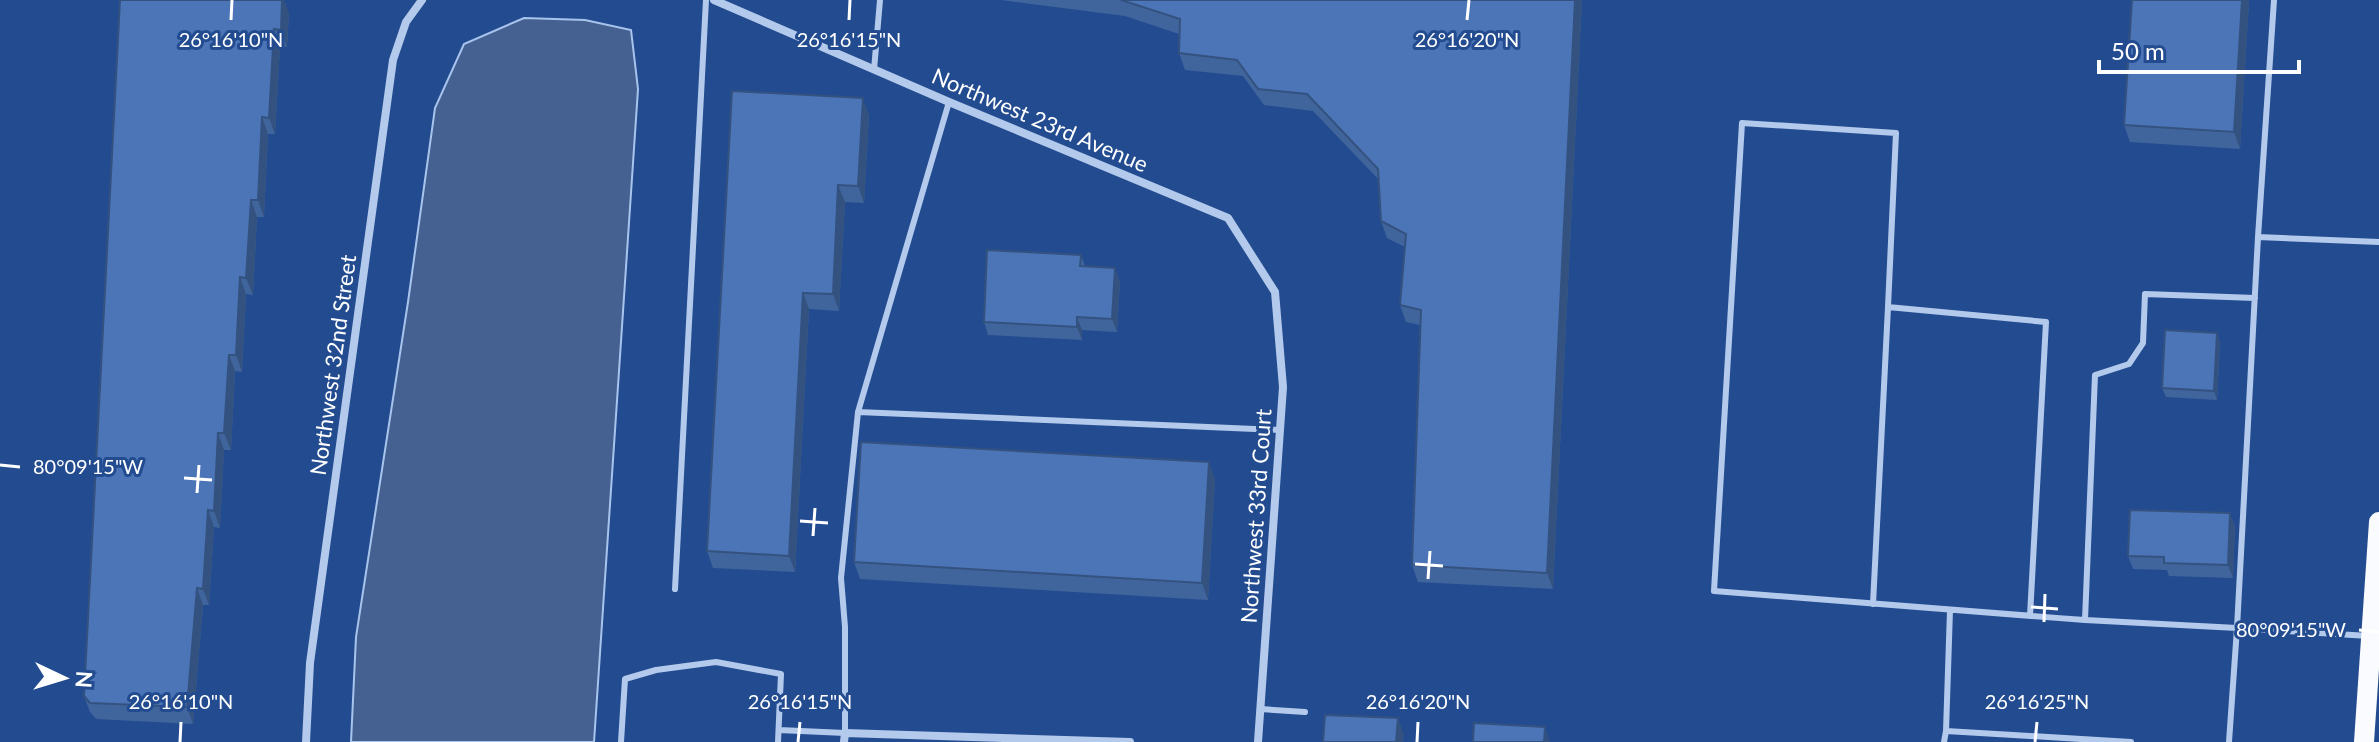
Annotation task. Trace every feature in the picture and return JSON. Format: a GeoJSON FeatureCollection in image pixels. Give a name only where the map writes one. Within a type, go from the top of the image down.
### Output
{"type":"FeatureCollection","features":[{"type":"Feature","properties":{"kind":"main road"},"geometry":{"type":"LineString","coordinates":[[2364,742],[2375,640],[2379,522]]}},
{"type":"Feature","properties":{"kind":"street","name":"Northwest 32nd Street"},"geometry":{"type":"LineString","coordinates":[[306,742],[310,663],[393,60],[406,22],[422,0]]}},
{"type":"Feature","properties":{"kind":"street","name":"Northwest 23rd Avenue"},"geometry":{"type":"LineString","coordinates":[[714,0],[1228,218],[1275,292]]}},
{"type":"Feature","properties":{"kind":"street","name":"Northwest 33rd Court"},"geometry":{"type":"LineString","coordinates":[[1258,742],[1283,387],[1275,292]]}},
{"type":"Feature","properties":{"kind":"street"},"geometry":{"type":"LineString","coordinates":[[844,737],[1130,742]]}},
{"type":"Feature","properties":{"kind":"lane"},"geometry":{"type":"LineString","coordinates":[[675,589],[706,0]]}},
{"type":"Feature","properties":{"kind":"lane"},"geometry":{"type":"LineString","coordinates":[[874,70],[880,0]]}},
{"type":"Feature","properties":{"kind":"lane"},"geometry":{"type":"LineString","coordinates":[[2229,742],[2274,0]]}},
{"type":"Feature","properties":{"kind":"lane"},"geometry":{"type":"LineString","coordinates":[[779,730],[844,737],[845,627],[841,578],[858,412],[949,102]]}},
{"type":"Feature","properties":{"kind":"lane"},"geometry":{"type":"LineString","coordinates":[[1873,604],[1896,133],[1742,123],[1714,591],[1873,604],[2085,620],[2237,628],[2375,640]]}},
{"type":"Feature","properties":{"kind":"lane"},"geometry":{"type":"LineString","coordinates":[[2258,237],[2379,242]]}},
{"type":"Feature","properties":{"kind":"lane"},"geometry":{"type":"LineString","coordinates":[[2085,620],[2095,375],[2129,364],[2143,343],[2145,294],[2255,298]]}},
{"type":"Feature","properties":{"kind":"lane"},"geometry":{"type":"LineString","coordinates":[[1888,307],[2046,322],[2030,616]]}},
{"type":"Feature","properties":{"kind":"lane"},"geometry":{"type":"LineString","coordinates":[[858,412],[1280,430]]}},
{"type":"Feature","properties":{"kind":"lane"},"geometry":{"type":"LineString","coordinates":[[1944,742],[1950,610]]}},
{"type":"Feature","properties":{"kind":"lane"},"geometry":{"type":"LineString","coordinates":[[621,742],[625,679],[656,670],[716,662],[781,674],[778,742]]}},
{"type":"Feature","properties":{"kind":"lane"},"geometry":{"type":"LineString","coordinates":[[1260,709],[1305,712]]}},
{"type":"Feature","properties":{"kind":"lane"},"geometry":{"type":"LineString","coordinates":[[1946,731],[2131,742]]}},
{"type":"Feature","properties":{"kind":"water"},"geometry":{"type":"Polygon","coordinates":[[[524,18],[585,20],[631,30],[638,89],[594,742],[351,742],[356,637],[435,108],[464,44],[524,18]]]}},
{"type":"Feature","properties":{"kind":"building"},"geometry":{"type":"Polygon","coordinates":[[[120,0],[282,0],[281,30],[274,29],[269,118],[262,117],[258,200],[251,200],[246,278],[240,277],[236,355],[229,355],[224,433],[218,433],[214,511],[208,510],[203,589],[197,588],[187,707],[90,703],[84,696],[120,0]]]}},
{"type":"Feature","properties":{"kind":"building"},"geometry":{"type":"Polygon","coordinates":[[[1121,0],[1575,0],[1547,573],[1412,565],[1421,310],[1400,305],[1406,234],[1381,221],[1378,169],[1307,94],[1258,89],[1237,60],[1179,53],[1180,19],[1121,0]]]}},
{"type":"Feature","properties":{"kind":"building"},"geometry":{"type":"Polygon","coordinates":[[[2132,0],[2242,0],[2234,132],[2124,125],[2132,0]]]}},
{"type":"Feature","properties":{"kind":"building"},"geometry":{"type":"Polygon","coordinates":[[[732,91],[863,98],[858,186],[838,185],[833,294],[803,293],[789,556],[707,551],[732,91]]]}},
{"type":"Feature","properties":{"kind":"building"},"geometry":{"type":"Polygon","coordinates":[[[987,250],[1081,255],[1080,266],[1115,268],[1112,319],[1077,317],[1077,327],[984,322],[987,250]]]}},
{"type":"Feature","properties":{"kind":"building"},"geometry":{"type":"Polygon","coordinates":[[[2165,330],[2217,333],[2214,391],[2162,388],[2165,330]]]}},
{"type":"Feature","properties":{"kind":"building"},"geometry":{"type":"Polygon","coordinates":[[[861,442],[1209,462],[1202,583],[854,562],[861,442]]]}},
{"type":"Feature","properties":{"kind":"building"},"geometry":{"type":"Polygon","coordinates":[[[2130,510],[2230,513],[2228,565],[2164,563],[2164,557],[2128,556],[2130,510]]]}},
{"type":"Feature","properties":{"kind":"building"},"geometry":{"type":"Polygon","coordinates":[[[1325,715],[1398,718],[1396,742],[1323,742],[1325,715]]]}},
{"type":"Feature","properties":{"kind":"building"},"geometry":{"type":"Polygon","coordinates":[[[1474,723],[1545,727],[1544,742],[1473,742],[1474,723]]]}}]}
